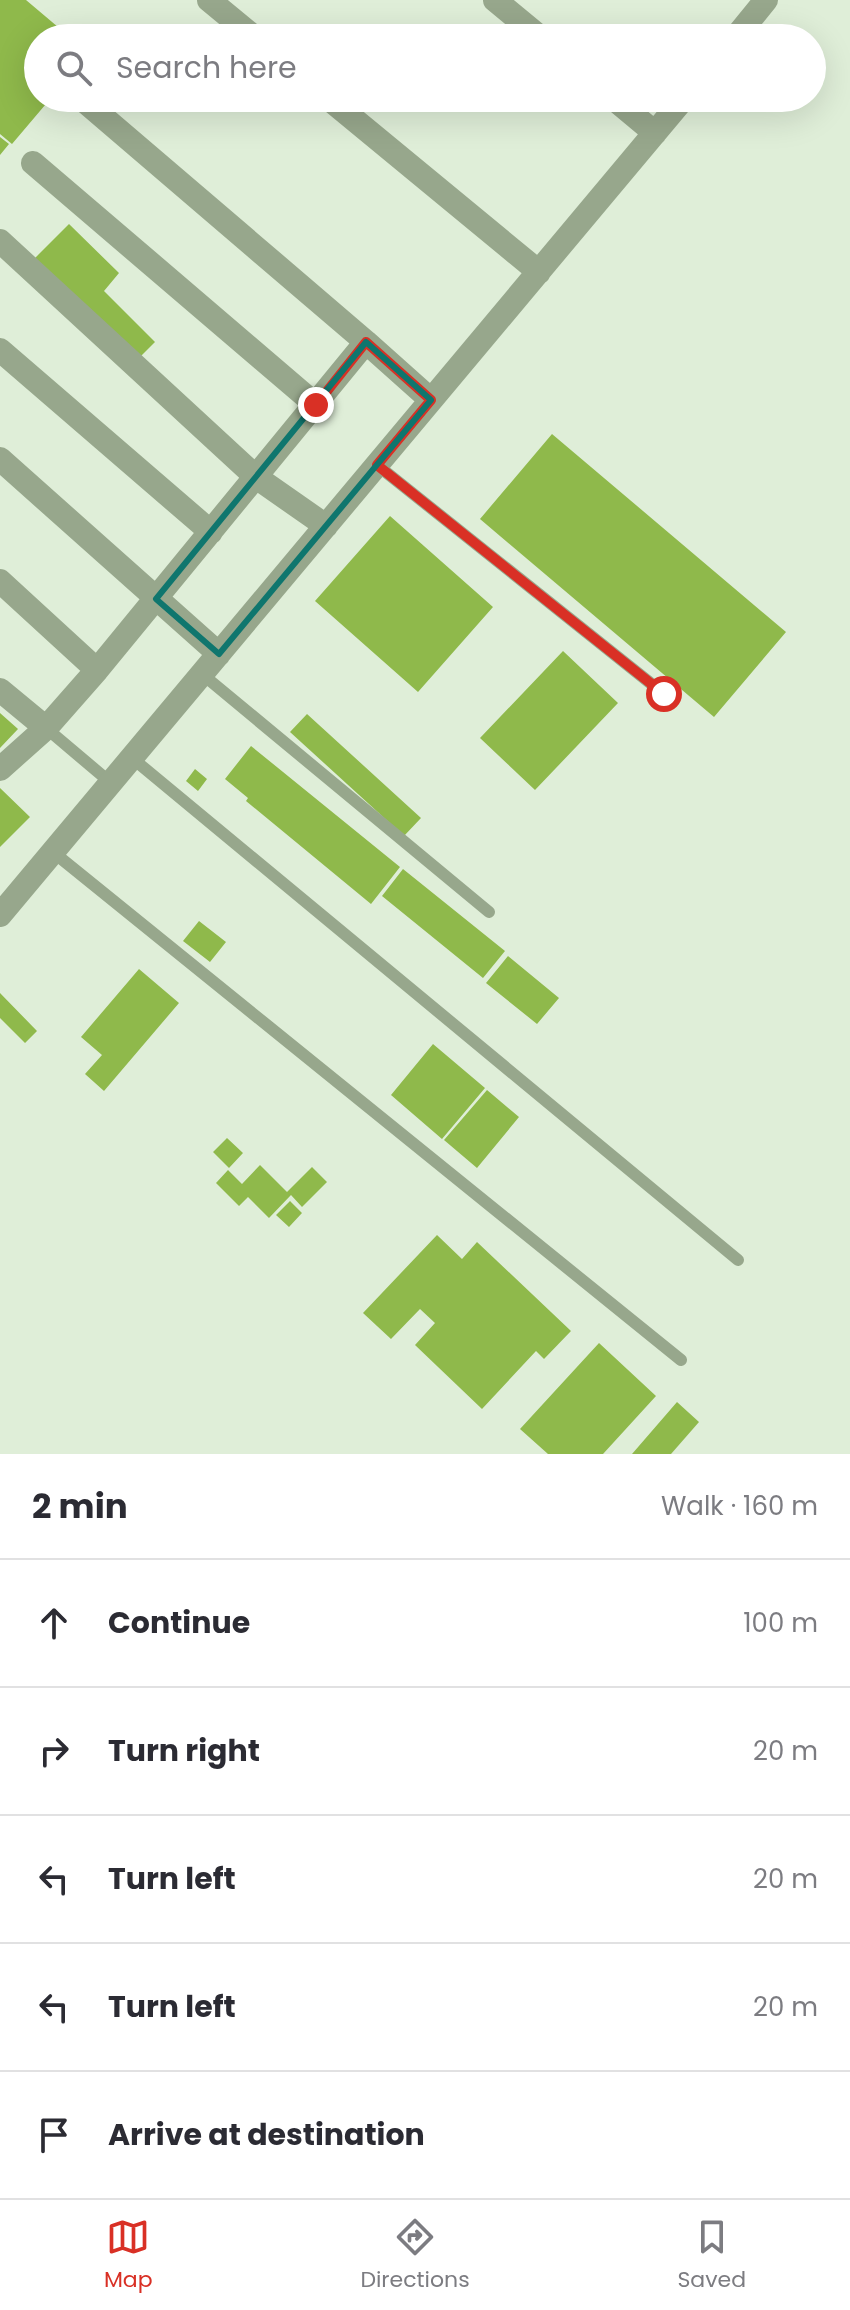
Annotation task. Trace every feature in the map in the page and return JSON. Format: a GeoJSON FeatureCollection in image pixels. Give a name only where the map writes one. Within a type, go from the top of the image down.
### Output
{"type":"FeatureCollection","features":[{"type":"Feature","properties":{"kind":"street"},"geometry":{"type":"LineString","coordinates":[[209,0],[238,24]]}},
{"type":"Feature","properties":{"kind":"street"},"geometry":{"type":"LineString","coordinates":[[495,0],[524,24]]}},
{"type":"Feature","properties":{"kind":"street"},"geometry":{"type":"LineString","coordinates":[[746,24],[766,0]]}},
{"type":"Feature","properties":{"kind":"street"},"geometry":{"type":"LineString","coordinates":[[97,112],[431,400]]}},
{"type":"Feature","properties":{"kind":"street"},"geometry":{"type":"LineString","coordinates":[[345,112],[539,272]]}},
{"type":"Feature","properties":{"kind":"street"},"geometry":{"type":"LineString","coordinates":[[630,112],[655,133]]}},
{"type":"Feature","properties":{"kind":"street"},"geometry":{"type":"LineString","coordinates":[[0,915],[672,112]]}},
{"type":"Feature","properties":{"kind":"street"},"geometry":{"type":"LineString","coordinates":[[33,163],[316,405]]}},
{"type":"Feature","properties":{"kind":"street"},"geometry":{"type":"LineString","coordinates":[[0,241],[256,477],[326,526]]}},
{"type":"Feature","properties":{"kind":"street"},"geometry":{"type":"LineString","coordinates":[[0,769],[46,728],[97,670],[366,342]]}},
{"type":"Feature","properties":{"kind":"street"},"geometry":{"type":"LineString","coordinates":[[0,350],[211,532]]}},
{"type":"Feature","properties":{"kind":"street"},"geometry":{"type":"LineString","coordinates":[[0,459],[219,654]]}},
{"type":"Feature","properties":{"kind":"street"},"geometry":{"type":"LineString","coordinates":[[0,581],[97,670]]}},
{"type":"Feature","properties":{"kind":"street"},"geometry":{"type":"LineString","coordinates":[[0,690],[46,728]]}},
{"type":"Feature","properties":{"kind":"lane"},"geometry":{"type":"LineString","coordinates":[[377,465],[664,694]]}},
{"type":"Feature","properties":{"kind":"lane"},"geometry":{"type":"LineString","coordinates":[[202,674],[489,912]]}},
{"type":"Feature","properties":{"kind":"lane"},"geometry":{"type":"LineString","coordinates":[[46,728],[111,783]]}},
{"type":"Feature","properties":{"kind":"lane"},"geometry":{"type":"LineString","coordinates":[[132,758],[738,1260]]}},
{"type":"Feature","properties":{"kind":"lane"},"geometry":{"type":"LineString","coordinates":[[53,852],[681,1360]]}},
{"type":"Feature","properties":{"kind":"highlighted area"},"geometry":{"type":"Polygon","coordinates":[[[366,342],[431,400],[219,654],[156,599],[366,342]]]}},
{"type":"Feature","properties":{"kind":"building"},"geometry":{"type":"Polygon","coordinates":[[[0,0],[26,0],[54,24],[24,24],[24,112],[39,112],[12,144],[0,134],[0,0]]]}},
{"type":"Feature","properties":{"kind":"building"},"geometry":{"type":"Polygon","coordinates":[[[0,137],[9,144],[0,155],[0,137]]]}},
{"type":"Feature","properties":{"kind":"building"},"geometry":{"type":"Polygon","coordinates":[[[69,224],[119,273],[104,291],[155,342],[137,360],[32,261],[69,224]]]}},
{"type":"Feature","properties":{"kind":"building"},"geometry":{"type":"Polygon","coordinates":[[[552,434],[786,632],[714,717],[480,519],[552,434]]]}},
{"type":"Feature","properties":{"kind":"building"},"geometry":{"type":"Polygon","coordinates":[[[390,516],[493,607],[418,692],[315,601],[390,516]]]}},
{"type":"Feature","properties":{"kind":"building"},"geometry":{"type":"Polygon","coordinates":[[[563,651],[618,703],[535,790],[480,738],[563,651]]]}},
{"type":"Feature","properties":{"kind":"building"},"geometry":{"type":"Polygon","coordinates":[[[0,713],[18,729],[0,748],[0,713]]]}},
{"type":"Feature","properties":{"kind":"building"},"geometry":{"type":"Polygon","coordinates":[[[307,714],[421,818],[404,836],[290,732],[307,714]]]}},
{"type":"Feature","properties":{"kind":"building"},"geometry":{"type":"Polygon","coordinates":[[[251,746],[400,867],[371,904],[246,801],[248,798],[225,779],[251,746]]]}},
{"type":"Feature","properties":{"kind":"building"},"geometry":{"type":"Polygon","coordinates":[[[195,769],[207,779],[198,791],[186,781],[195,769]]]}},
{"type":"Feature","properties":{"kind":"building"},"geometry":{"type":"Polygon","coordinates":[[[0,788],[30,817],[0,847],[0,788]]]}},
{"type":"Feature","properties":{"kind":"building"},"geometry":{"type":"Polygon","coordinates":[[[403,869],[505,951],[483,978],[382,896],[403,869]]]}},
{"type":"Feature","properties":{"kind":"building"},"geometry":{"type":"Polygon","coordinates":[[[199,921],[226,942],[210,962],[183,941],[199,921]]]}},
{"type":"Feature","properties":{"kind":"building"},"geometry":{"type":"Polygon","coordinates":[[[508,956],[559,998],[537,1024],[486,983],[508,956]]]}},
{"type":"Feature","properties":{"kind":"building"},"geometry":{"type":"Polygon","coordinates":[[[139,969],[179,1003],[104,1091],[85,1074],[102,1055],[81,1037],[139,969]]]}},
{"type":"Feature","properties":{"kind":"building"},"geometry":{"type":"Polygon","coordinates":[[[0,993],[37,1031],[25,1043],[0,1018],[0,993]]]}},
{"type":"Feature","properties":{"kind":"building"},"geometry":{"type":"Polygon","coordinates":[[[433,1044],[485,1088],[442,1139],[391,1095],[433,1044]]]}},
{"type":"Feature","properties":{"kind":"building"},"geometry":{"type":"Polygon","coordinates":[[[487,1090],[519,1117],[477,1168],[444,1140],[487,1090]]]}},
{"type":"Feature","properties":{"kind":"building"},"geometry":{"type":"Polygon","coordinates":[[[227,1138],[243,1153],[229,1168],[213,1152],[227,1138]]]}},
{"type":"Feature","properties":{"kind":"building"},"geometry":{"type":"Polygon","coordinates":[[[260,1165],[287,1192],[312,1167],[327,1182],[302,1207],[291,1195],[269,1218],[248,1197],[239,1206],[216,1183],[228,1170],[242,1184],[260,1165]]]}},
{"type":"Feature","properties":{"kind":"building"},"geometry":{"type":"Polygon","coordinates":[[[290,1201],[302,1213],[289,1227],[276,1215],[290,1201]]]}},
{"type":"Feature","properties":{"kind":"building"},"geometry":{"type":"Polygon","coordinates":[[[437,1235],[462,1259],[477,1242],[571,1331],[544,1359],[536,1351],[482,1409],[415,1345],[435,1323],[420,1309],[391,1339],[363,1313],[437,1235]]]}},
{"type":"Feature","properties":{"kind":"building"},"geometry":{"type":"Polygon","coordinates":[[[599,1343],[656,1396],[603,1454],[548,1454],[520,1429],[599,1343]]]}},
{"type":"Feature","properties":{"kind":"building"},"geometry":{"type":"Polygon","coordinates":[[[677,1402],[699,1422],[671,1454],[632,1454],[677,1402]]]}},
{"type":"Feature","properties":{"kind":"route"},"geometry":{"type":"LineString","coordinates":[[316,405],[366,342],[431,400],[377,465],[664,694]]}}]}
